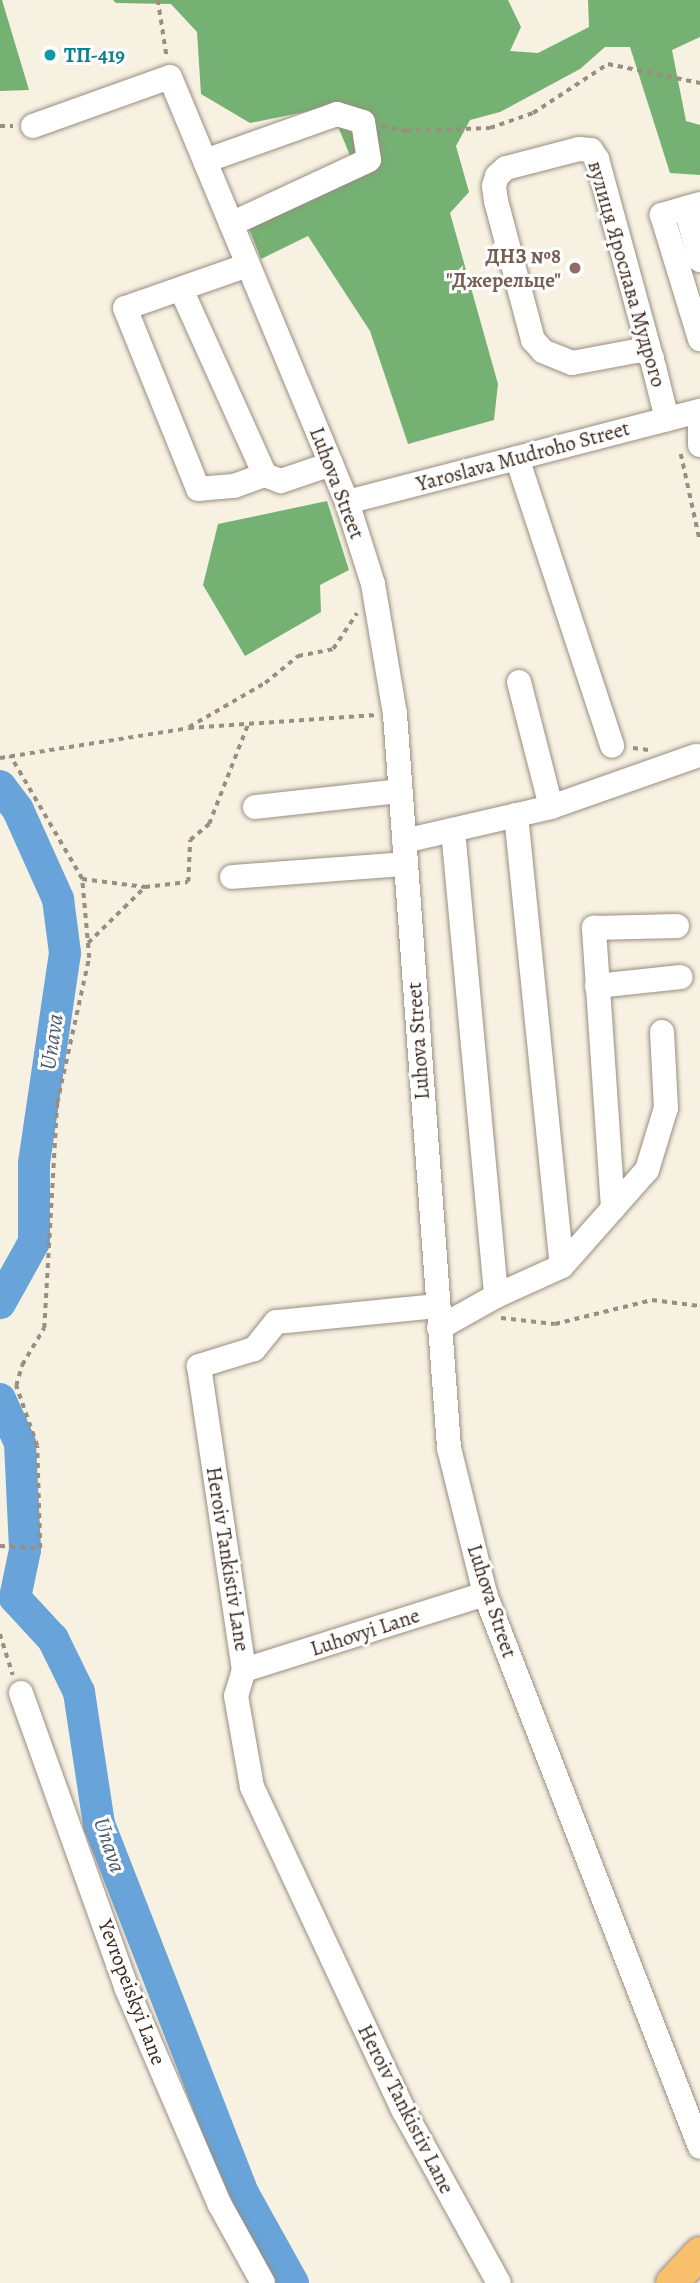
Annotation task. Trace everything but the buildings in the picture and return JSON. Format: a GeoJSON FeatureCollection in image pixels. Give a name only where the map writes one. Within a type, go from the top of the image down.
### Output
{"type":"FeatureCollection","features":[{"type":"Feature","properties":{"kind":"main road"},"geometry":{"type":"LineString","coordinates":[[672,2283],[700,2253]]}},
{"type":"Feature","properties":{"kind":"street"},"geometry":{"type":"LineString","coordinates":[[33,126],[170,77]]}},
{"type":"Feature","properties":{"kind":"street","name":"Luhova Street"},"geometry":{"type":"LineString","coordinates":[[170,77],[347,502],[373,583],[395,713],[449,1448],[485,1594],[700,2147]]}},
{"type":"Feature","properties":{"kind":"street"},"geometry":{"type":"LineString","coordinates":[[205,161],[337,114],[363,122],[369,160],[231,224]]}},
{"type":"Feature","properties":{"kind":"street","name":"вулиця Ярослава Мудрого"},"geometry":{"type":"LineString","coordinates":[[652,358],[644,351],[636,351],[572,363],[543,351],[533,340],[496,201],[494,186],[497,176],[506,168],[579,149],[591,150],[597,159],[654,367],[667,419]]}},
{"type":"Feature","properties":{"kind":"street"},"geometry":{"type":"LineString","coordinates":[[700,260],[693,206],[662,215],[700,339]]}},
{"type":"Feature","properties":{"kind":"street"},"geometry":{"type":"LineString","coordinates":[[248,265],[125,308],[198,489],[234,486],[264,475],[281,481],[331,464]]}},
{"type":"Feature","properties":{"kind":"street"},"geometry":{"type":"LineString","coordinates":[[181,289],[264,475]]}},
{"type":"Feature","properties":{"kind":"street","name":"Yaroslava Mudroho Street"},"geometry":{"type":"LineString","coordinates":[[347,502],[700,411]]}},
{"type":"Feature","properties":{"kind":"street"},"geometry":{"type":"LineString","coordinates":[[689,444],[700,428]]}},
{"type":"Feature","properties":{"kind":"street"},"geometry":{"type":"LineString","coordinates":[[517,458],[612,746]]}},
{"type":"Feature","properties":{"kind":"street"},"geometry":{"type":"LineString","coordinates":[[519,682],[551,807]]}},
{"type":"Feature","properties":{"kind":"street"},"geometry":{"type":"LineString","coordinates":[[232,877],[404,852],[453,830],[551,807],[696,756]]}},
{"type":"Feature","properties":{"kind":"street"},"geometry":{"type":"LineString","coordinates":[[255,807],[400,791]]}},
{"type":"Feature","properties":{"kind":"street"},"geometry":{"type":"LineString","coordinates":[[516,815],[562,1266]]}},
{"type":"Feature","properties":{"kind":"street"},"geometry":{"type":"LineString","coordinates":[[453,830],[496,1296]]}},
{"type":"Feature","properties":{"kind":"street"},"geometry":{"type":"LineString","coordinates":[[613,1208],[594,928],[677,926]]}},
{"type":"Feature","properties":{"kind":"street"},"geometry":{"type":"LineString","coordinates":[[597,986],[681,977]]}},
{"type":"Feature","properties":{"kind":"street"},"geometry":{"type":"LineString","coordinates":[[438,1317],[464,1314],[562,1266],[647,1170],[666,1108],[662,1032]]}},
{"type":"Feature","properties":{"kind":"street","name":"Heroiv Tankistiv Lane"},"geometry":{"type":"LineString","coordinates":[[438,1317],[276,1322],[254,1349],[199,1366],[244,1670],[236,1696],[252,1787],[404,2112],[499,2283]]}},
{"type":"Feature","properties":{"kind":"street","name":"Luhovyi Lane"},"geometry":{"type":"LineString","coordinates":[[244,1670],[485,1594]]}},
{"type":"Feature","properties":{"kind":"street","name":"Yevropeiskyi Lane"},"geometry":{"type":"LineString","coordinates":[[21,1693],[126,1987],[220,2205],[263,2283]]}},
{"type":"Feature","properties":{"kind":"path"},"geometry":{"type":"LineString","coordinates":[[158,0],[170,77]]}},
{"type":"Feature","properties":{"kind":"path"},"geometry":{"type":"LineString","coordinates":[[363,122],[406,131],[489,128],[533,113],[608,64],[699,82]]}},
{"type":"Feature","properties":{"kind":"path"},"geometry":{"type":"LineString","coordinates":[[689,444],[700,541]]}},
{"type":"Feature","properties":{"kind":"path"},"geometry":{"type":"LineString","coordinates":[[188,728],[265,683],[299,656],[333,649],[362,606]]}},
{"type":"Feature","properties":{"kind":"path"},"geometry":{"type":"LineString","coordinates":[[0,758],[188,728],[395,713]]}},
{"type":"Feature","properties":{"kind":"path"},"geometry":{"type":"LineString","coordinates":[[82,879],[145,887],[188,882],[190,840],[209,824],[248,724]]}},
{"type":"Feature","properties":{"kind":"path"},"geometry":{"type":"LineString","coordinates":[[0,1546],[40,1548],[37,1447],[16,1386],[22,1365],[44,1328],[57,1103],[89,958],[82,879],[10,756]]}},
{"type":"Feature","properties":{"kind":"path"},"geometry":{"type":"LineString","coordinates":[[88,943],[145,887]]}},
{"type":"Feature","properties":{"kind":"path"},"geometry":{"type":"LineString","coordinates":[[464,1314],[555,1324],[652,1300],[700,1306]]}},
{"type":"Feature","properties":{"kind":"path"},"geometry":{"type":"LineString","coordinates":[[0,1634],[8,1665],[21,1693]]}},
{"type":"Feature","properties":{"kind":"green space"},"geometry":{"type":"Polygon","coordinates":[[[2,0],[29,90],[0,91],[2,0]]]}},
{"type":"Feature","properties":{"kind":"green space"},"geometry":{"type":"Polygon","coordinates":[[[113,0],[508,0],[521,27],[510,51],[538,53],[589,27],[588,0],[700,0],[700,37],[672,50],[686,121],[700,125],[700,175],[670,173],[630,47],[605,47],[580,69],[500,112],[470,120],[456,146],[469,192],[450,213],[498,384],[494,420],[408,444],[370,331],[308,236],[261,259],[247,223],[358,175],[330,107],[250,123],[201,94],[197,32],[171,4],[116,3],[113,0]]]}},
{"type":"Feature","properties":{"kind":"green space"},"geometry":{"type":"Polygon","coordinates":[[[327,501],[349,570],[320,585],[321,612],[245,656],[203,585],[218,524],[327,501]]]}},
{"type":"Feature","properties":{"kind":"waterway","name":"Unava"},"geometry":{"type":"LineString","coordinates":[[0,786],[18,810],[58,899],[65,953],[34,1163],[34,1242],[0,1303]]}},
{"type":"Feature","properties":{"kind":"waterway","name":"Unava"},"geometry":{"type":"LineString","coordinates":[[0,1399],[20,1443],[25,1550],[15,1598],[53,1639],[79,1692],[99,1824],[244,2195],[293,2283]]}},
{"type":"Feature","properties":{"kind":"place","name":"ТП-419"},"geometry":{"type":"Point","coordinates":[50,55]}},
{"type":"Feature","properties":{"kind":"place","name":"ДНЗ №8 \"Джерельце\""},"geometry":{"type":"Point","coordinates":[575,268]}}]}
